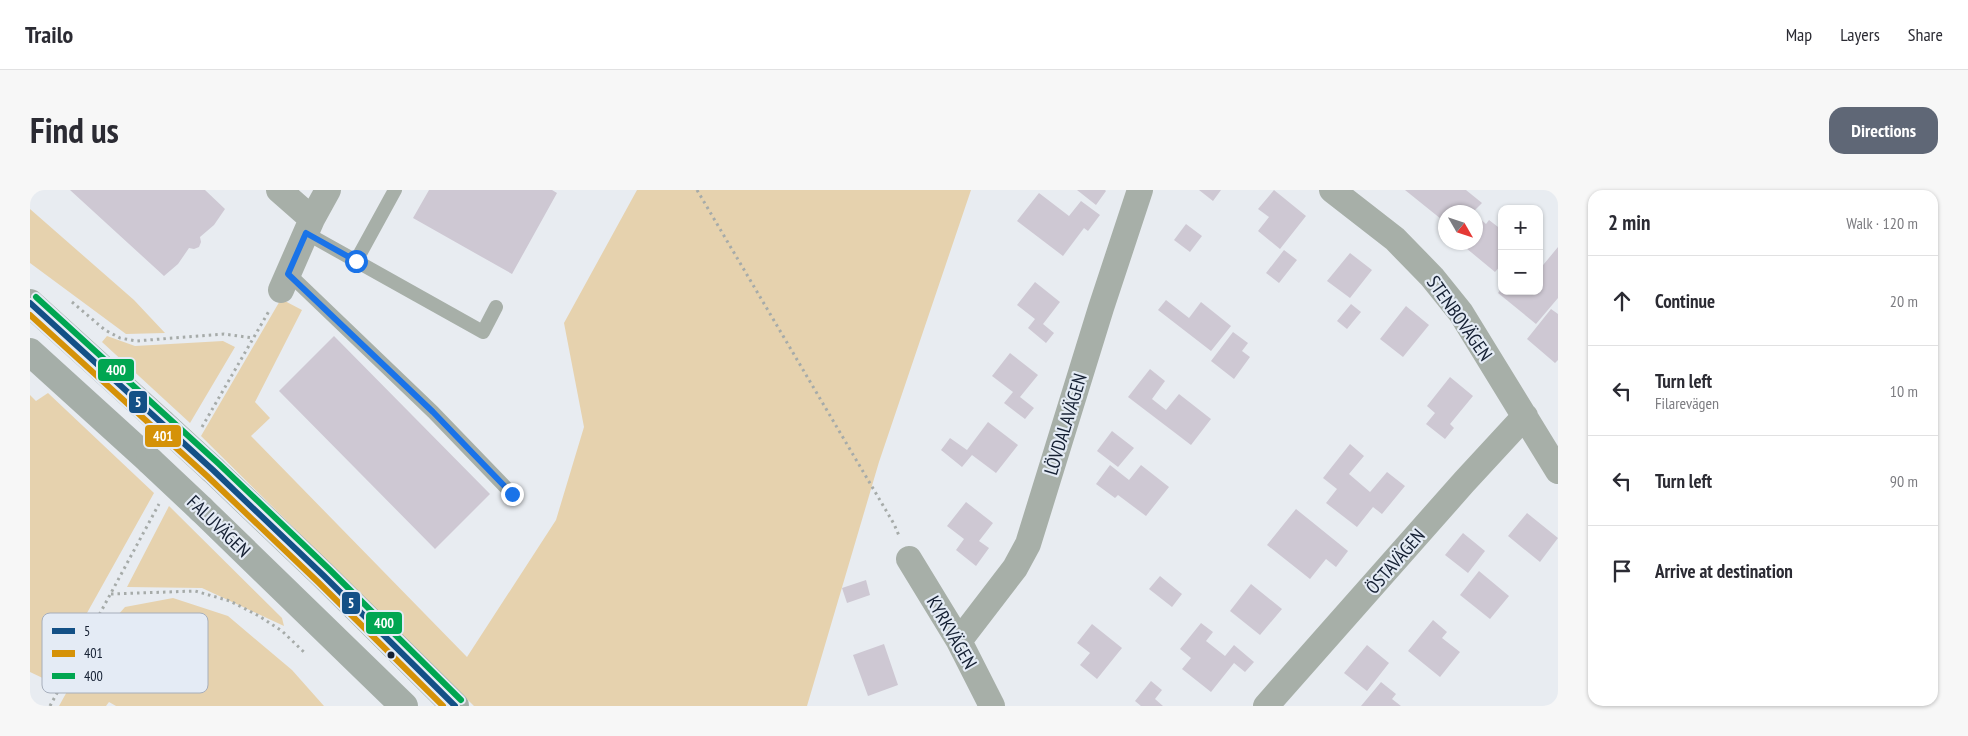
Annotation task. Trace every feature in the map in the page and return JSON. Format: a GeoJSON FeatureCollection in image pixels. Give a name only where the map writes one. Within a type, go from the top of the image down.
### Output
{"type":"FeatureCollection","features":[{"type":"Feature","properties":{"kind":"highway","name":"FALUVÄGEN"},"geometry":{"type":"LineString","coordinates":[[30,303],[213,470],[324,576],[455,706]]}},
{"type":"Feature","properties":{"kind":"highway","name":"FALUVÄGEN"},"geometry":{"type":"LineString","coordinates":[[30,352],[201,509],[404,706]]}},
{"type":"Feature","properties":{"kind":"street"},"geometry":{"type":"LineString","coordinates":[[279,190],[309,226]]}},
{"type":"Feature","properties":{"kind":"street"},"geometry":{"type":"LineString","coordinates":[[285,282],[309,226],[328,190]]}},
{"type":"Feature","properties":{"kind":"street","name":"LÖVDALAVÄGEN"},"geometry":{"type":"LineString","coordinates":[[959,641],[1015,568],[1028,544],[1101,308],[1140,190]]}},
{"type":"Feature","properties":{"kind":"street","name":"STENBOVÄGEN"},"geometry":{"type":"LineString","coordinates":[[1332,190],[1396,239],[1432,276],[1461,313],[1558,471]]}},
{"type":"Feature","properties":{"kind":"street","name":"ÖSTAVÄGEN"},"geometry":{"type":"LineString","coordinates":[[1266,706],[1464,482],[1525,416]]}},
{"type":"Feature","properties":{"kind":"street","name":"KYRKVÄGEN"},"geometry":{"type":"LineString","coordinates":[[909,559],[959,641],[992,706]]}},
{"type":"Feature","properties":{"kind":"lane"},"geometry":{"type":"LineString","coordinates":[[356,261],[395,190]]}},
{"type":"Feature","properties":{"kind":"lane"},"geometry":{"type":"LineString","coordinates":[[309,226],[356,261],[483,332],[496,307]]}},
{"type":"Feature","properties":{"kind":"lane"},"geometry":{"type":"LineString","coordinates":[[285,282],[433,412],[512,494]]}},
{"type":"Feature","properties":{"kind":"path"},"geometry":{"type":"LineString","coordinates":[[697,190],[894,524],[909,559]]}},
{"type":"Feature","properties":{"kind":"path"},"geometry":{"type":"LineString","coordinates":[[72,302],[105,330],[120,338],[136,342],[224,334],[253,338]]}},
{"type":"Feature","properties":{"kind":"path"},"geometry":{"type":"LineString","coordinates":[[110,594],[195,591],[230,601],[282,631],[306,654]]}},
{"type":"Feature","properties":{"kind":"shaded area"},"geometry":{"type":"Polygon","coordinates":[[[637,190],[971,190],[879,462],[807,706],[474,706],[201,436],[281,299],[302,310],[255,402],[270,418],[251,436],[467,657],[556,520],[584,427],[564,323],[637,190]]]}},
{"type":"Feature","properties":{"kind":"shaded area"},"geometry":{"type":"Polygon","coordinates":[[[30,209],[134,300],[165,333],[126,334],[30,263],[30,209]]]}},
{"type":"Feature","properties":{"kind":"shaded area"},"geometry":{"type":"Polygon","coordinates":[[[107,336],[135,346],[223,341],[235,347],[190,423],[102,342],[107,336]]]}},
{"type":"Feature","properties":{"kind":"shaded area"},"geometry":{"type":"Polygon","coordinates":[[[48,393],[154,493],[87,613],[42,613],[42,678],[30,672],[30,395],[36,401],[48,393]]]}},
{"type":"Feature","properties":{"kind":"shaded area"},"geometry":{"type":"Polygon","coordinates":[[[169,506],[282,618],[284,626],[202,588],[127,587],[169,506]]]}},
{"type":"Feature","properties":{"kind":"shaded area"},"geometry":{"type":"Polygon","coordinates":[[[173,598],[228,616],[292,670],[324,706],[116,706],[109,702],[106,706],[59,706],[66,693],[208,693],[208,613],[120,613],[125,607],[173,598]]]}},
{"type":"Feature","properties":{"kind":"building"},"geometry":{"type":"Polygon","coordinates":[[[70,190],[205,190],[225,209],[214,225],[200,237],[199,247],[189,248],[178,264],[164,276],[70,190]]]}},
{"type":"Feature","properties":{"kind":"building"},"geometry":{"type":"Polygon","coordinates":[[[429,190],[552,190],[557,193],[512,274],[413,218],[429,190]]]}},
{"type":"Feature","properties":{"kind":"building"},"geometry":{"type":"Polygon","coordinates":[[[1077,190],[1105,190],[1106,191],[1096,205],[1077,190]]]}},
{"type":"Feature","properties":{"kind":"building"},"geometry":{"type":"Polygon","coordinates":[[[1199,190],[1221,190],[1213,201],[1199,190]]]}},
{"type":"Feature","properties":{"kind":"building"},"geometry":{"type":"Polygon","coordinates":[[[1274,190],[1306,216],[1280,249],[1258,231],[1269,217],[1258,209],[1274,190]]]}},
{"type":"Feature","properties":{"kind":"building"},"geometry":{"type":"Polygon","coordinates":[[[1405,190],[1466,190],[1482,203],[1480,205],[1438,205],[1438,217],[1405,190]]]}},
{"type":"Feature","properties":{"kind":"building"},"geometry":{"type":"Polygon","coordinates":[[[1039,193],[1069,216],[1081,201],[1100,215],[1088,231],[1084,228],[1063,256],[1017,221],[1039,193]]]}},
{"type":"Feature","properties":{"kind":"building"},"geometry":{"type":"Polygon","coordinates":[[[1489,220],[1498,227],[1498,269],[1495,272],[1468,250],[1483,250],[1483,221],[1486,224],[1489,220]]]}},
{"type":"Feature","properties":{"kind":"building"},"geometry":{"type":"Polygon","coordinates":[[[1186,224],[1202,236],[1190,252],[1174,240],[1186,224]]]}},
{"type":"Feature","properties":{"kind":"building"},"geometry":{"type":"Polygon","coordinates":[[[1558,247],[1558,298],[1536,324],[1500,295],[1543,295],[1543,265],[1558,247]]]}},
{"type":"Feature","properties":{"kind":"building"},"geometry":{"type":"Polygon","coordinates":[[[1284,250],[1297,260],[1279,283],[1266,273],[1284,250]]]}},
{"type":"Feature","properties":{"kind":"building"},"geometry":{"type":"Polygon","coordinates":[[[1350,253],[1372,270],[1350,298],[1327,281],[1350,253]]]}},
{"type":"Feature","properties":{"kind":"building"},"geometry":{"type":"Polygon","coordinates":[[[1035,282],[1060,302],[1043,324],[1054,333],[1046,343],[1028,328],[1035,319],[1017,305],[1035,282]]]}},
{"type":"Feature","properties":{"kind":"building"},"geometry":{"type":"Polygon","coordinates":[[[1166,300],[1189,318],[1201,302],[1231,326],[1211,351],[1158,310],[1166,300]]]}},
{"type":"Feature","properties":{"kind":"building"},"geometry":{"type":"Polygon","coordinates":[[[1351,304],[1361,312],[1347,329],[1337,321],[1351,304]]]}},
{"type":"Feature","properties":{"kind":"building"},"geometry":{"type":"Polygon","coordinates":[[[1406,306],[1429,325],[1403,357],[1380,339],[1406,306]]]}},
{"type":"Feature","properties":{"kind":"building"},"geometry":{"type":"Polygon","coordinates":[[[1551,309],[1558,314],[1558,360],[1555,363],[1527,339],[1551,309]]]}},
{"type":"Feature","properties":{"kind":"building"},"geometry":{"type":"Polygon","coordinates":[[[1233,332],[1248,343],[1242,351],[1250,357],[1234,379],[1211,361],[1233,332]]]}},
{"type":"Feature","properties":{"kind":"building"},"geometry":{"type":"Polygon","coordinates":[[[334,336],[490,494],[435,549],[279,391],[334,336]]]}},
{"type":"Feature","properties":{"kind":"building"},"geometry":{"type":"Polygon","coordinates":[[[1010,353],[1038,375],[1020,397],[1034,408],[1025,419],[1004,403],[1013,392],[992,376],[1010,353]]]}},
{"type":"Feature","properties":{"kind":"building"},"geometry":{"type":"Polygon","coordinates":[[[1150,369],[1165,381],[1152,399],[1166,410],[1179,394],[1211,419],[1191,445],[1128,397],[1150,369]]]}},
{"type":"Feature","properties":{"kind":"building"},"geometry":{"type":"Polygon","coordinates":[[[1450,377],[1473,396],[1450,424],[1454,428],[1445,439],[1426,424],[1435,413],[1427,406],[1450,377]]]}},
{"type":"Feature","properties":{"kind":"building"},"geometry":{"type":"Polygon","coordinates":[[[988,422],[1018,445],[996,473],[972,455],[962,467],[941,450],[950,438],[967,450],[988,422]]]}},
{"type":"Feature","properties":{"kind":"building"},"geometry":{"type":"Polygon","coordinates":[[[1112,431],[1134,448],[1118,467],[1097,451],[1112,431]]]}},
{"type":"Feature","properties":{"kind":"building"},"geometry":{"type":"Polygon","coordinates":[[[1350,444],[1364,456],[1349,474],[1370,492],[1387,472],[1405,486],[1382,514],[1373,507],[1357,527],[1326,503],[1337,489],[1323,478],[1350,444]]]}},
{"type":"Feature","properties":{"kind":"building"},"geometry":{"type":"Polygon","coordinates":[[[1110,465],[1129,480],[1141,465],[1169,487],[1146,516],[1118,495],[1115,498],[1096,484],[1110,465]]]}},
{"type":"Feature","properties":{"kind":"building"},"geometry":{"type":"Polygon","coordinates":[[[966,502],[993,523],[979,541],[989,548],[976,566],[956,550],[964,539],[947,526],[966,502]]]}},
{"type":"Feature","properties":{"kind":"building"},"geometry":{"type":"Polygon","coordinates":[[[1296,509],[1348,551],[1336,567],[1326,559],[1310,579],[1267,545],[1296,509]]]}},
{"type":"Feature","properties":{"kind":"building"},"geometry":{"type":"Polygon","coordinates":[[[1527,513],[1558,538],[1540,562],[1508,536],[1527,513]]]}},
{"type":"Feature","properties":{"kind":"building"},"geometry":{"type":"Polygon","coordinates":[[[1463,533],[1485,551],[1468,573],[1445,555],[1463,533]]]}},
{"type":"Feature","properties":{"kind":"building"},"geometry":{"type":"Polygon","coordinates":[[[1479,571],[1509,596],[1490,619],[1460,595],[1479,571]]]}},
{"type":"Feature","properties":{"kind":"building"},"geometry":{"type":"Polygon","coordinates":[[[1160,576],[1182,594],[1172,607],[1149,589],[1160,576]]]}},
{"type":"Feature","properties":{"kind":"building"},"geometry":{"type":"Polygon","coordinates":[[[866,580],[870,595],[847,603],[842,588],[866,580]]]}},
{"type":"Feature","properties":{"kind":"building"},"geometry":{"type":"Polygon","coordinates":[[[1251,584],[1282,609],[1260,635],[1230,611],[1251,584]]]}},
{"type":"Feature","properties":{"kind":"building"},"geometry":{"type":"Polygon","coordinates":[[[1433,620],[1447,632],[1442,638],[1460,652],[1440,677],[1408,651],[1433,620]]]}},
{"type":"Feature","properties":{"kind":"building"},"geometry":{"type":"Polygon","coordinates":[[[1201,623],[1213,632],[1206,641],[1225,656],[1234,645],[1254,662],[1245,672],[1234,663],[1211,692],[1182,669],[1191,658],[1180,649],[1201,623]]]}},
{"type":"Feature","properties":{"kind":"building"},"geometry":{"type":"Polygon","coordinates":[[[1092,624],[1122,648],[1097,679],[1080,665],[1090,653],[1077,643],[1092,624]]]}},
{"type":"Feature","properties":{"kind":"building"},"geometry":{"type":"Polygon","coordinates":[[[884,644],[898,685],[868,696],[853,655],[884,644]]]}},
{"type":"Feature","properties":{"kind":"building"},"geometry":{"type":"Polygon","coordinates":[[[1367,645],[1389,663],[1367,691],[1344,673],[1367,645]]]}},
{"type":"Feature","properties":{"kind":"building"},"geometry":{"type":"Polygon","coordinates":[[[1151,681],[1162,690],[1155,699],[1163,706],[1141,706],[1135,701],[1151,681]]]}},
{"type":"Feature","properties":{"kind":"building"},"geometry":{"type":"Polygon","coordinates":[[[1381,682],[1396,694],[1392,699],[1401,706],[1361,706],[1381,682]]]}},
{"type":"Feature","properties":{"kind":"transit line","name":"400"},"geometry":{"type":"LineString","coordinates":[[36,297],[219,464],[330,570],[461,700]]}},
{"type":"Feature","properties":{"kind":"transit line","name":"5"},"geometry":{"type":"LineString","coordinates":[[30,303],[213,470],[324,576],[455,706]]}},
{"type":"Feature","properties":{"kind":"transit line","name":"401"},"geometry":{"type":"LineString","coordinates":[[30,315],[207,476],[318,582],[443,706]]}},
{"type":"Feature","properties":{"kind":"route"},"geometry":{"type":"LineString","coordinates":[[356,261],[306,233],[288,274],[433,412],[512,494]]}}]}
